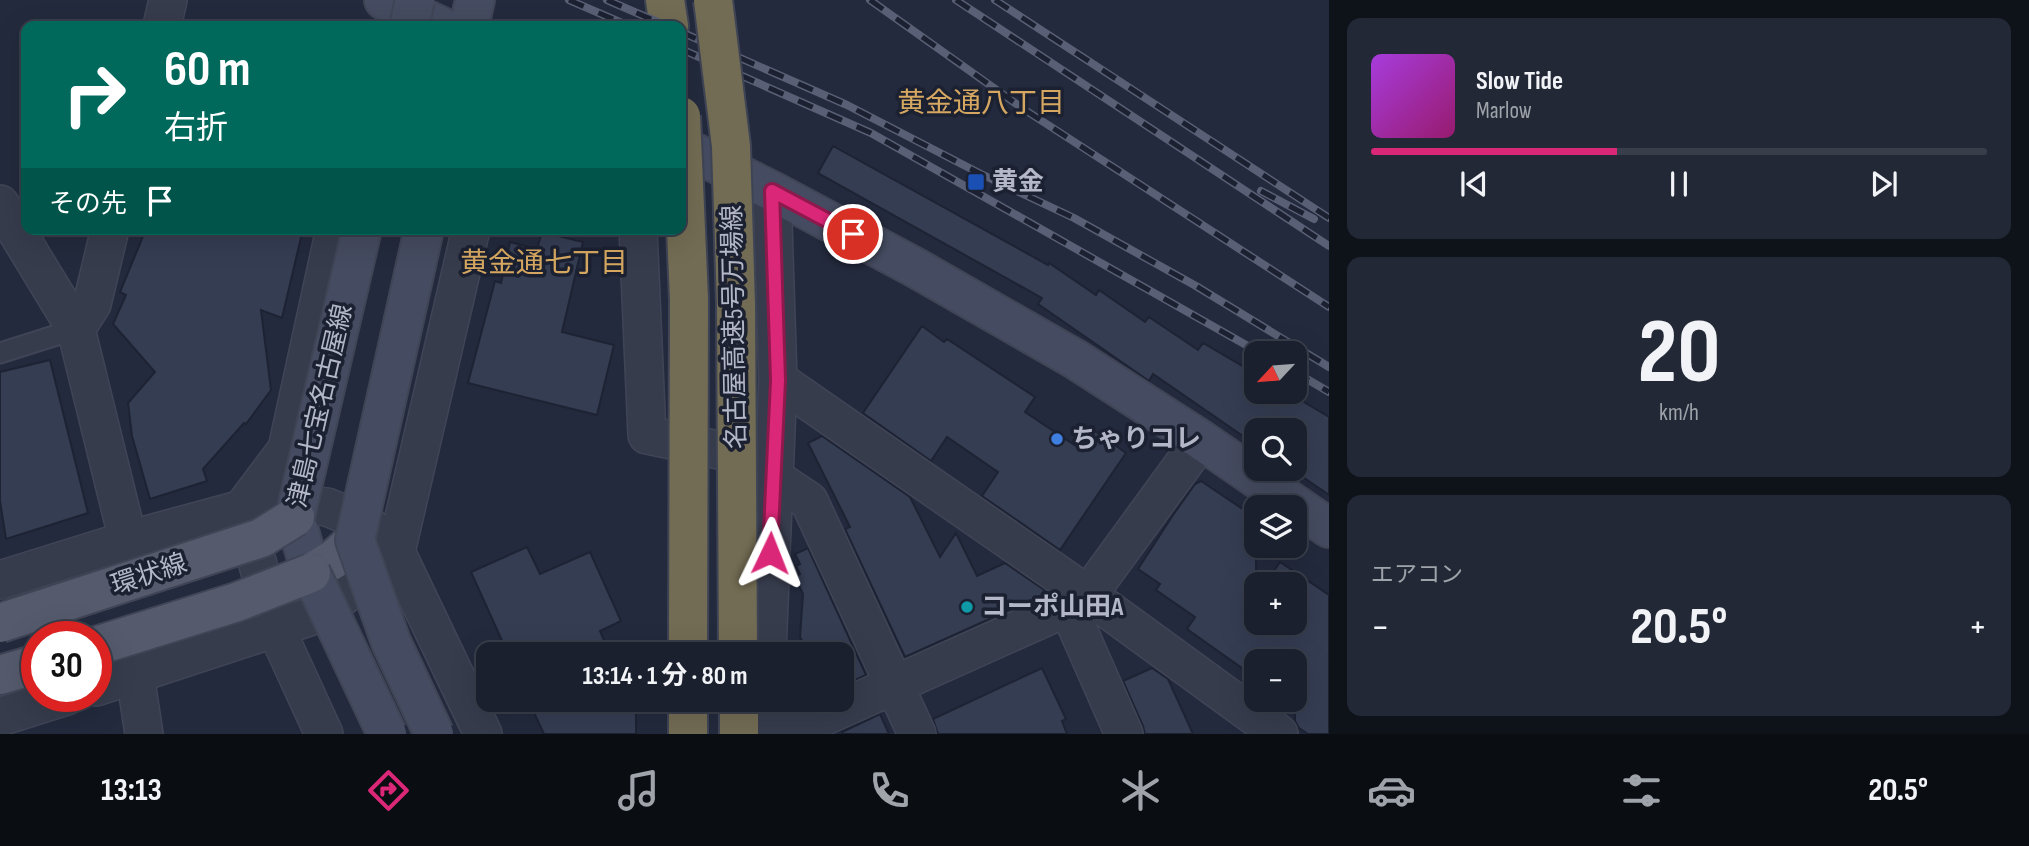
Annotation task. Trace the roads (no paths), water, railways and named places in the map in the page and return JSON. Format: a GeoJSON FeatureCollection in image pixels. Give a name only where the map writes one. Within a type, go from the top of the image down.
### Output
{"type":"FeatureCollection","features":[{"type":"Feature","properties":{"kind":"highway"},"geometry":{"type":"LineString","coordinates":[[665,0],[668,21]]}},
{"type":"Feature","properties":{"kind":"highway","name":"名古屋高速5号万場線"},"geometry":{"type":"LineString","coordinates":[[713,0],[731,146],[736,305],[738,642]]}},
{"type":"Feature","properties":{"kind":"highway","name":"名古屋高速5号万場線"},"geometry":{"type":"LineString","coordinates":[[686,230],[689,299],[688,642]]}},
{"type":"Feature","properties":{"kind":"highway"},"geometry":{"type":"LineString","coordinates":[[688,712],[688,734]]}},
{"type":"Feature","properties":{"kind":"highway"},"geometry":{"type":"LineString","coordinates":[[739,712],[739,734]]}},
{"type":"Feature","properties":{"kind":"main road"},"geometry":{"type":"LineString","coordinates":[[470,21],[475,0]]}},
{"type":"Feature","properties":{"kind":"main road"},"geometry":{"type":"LineString","coordinates":[[395,11],[425,21]]}},
{"type":"Feature","properties":{"kind":"main road"},"geometry":{"type":"LineString","coordinates":[[686,148],[916,268],[1075,359],[1201,440],[1329,528]]}},
{"type":"Feature","properties":{"kind":"main road","name":"津島七宝名古屋線"},"geometry":{"type":"LineString","coordinates":[[361,235],[295,517],[311,573],[387,734]]}},
{"type":"Feature","properties":{"kind":"main road"},"geometry":{"type":"LineString","coordinates":[[423,235],[355,540],[391,642],[433,734]]}},
{"type":"Feature","properties":{"kind":"main road","name":"環状線"},"geometry":{"type":"LineString","coordinates":[[0,623],[261,538],[295,517]]}},
{"type":"Feature","properties":{"kind":"main road","name":"環状線"},"geometry":{"type":"LineString","coordinates":[[112,641],[237,602],[311,573],[334,559],[355,540]]}},
{"type":"Feature","properties":{"kind":"main road"},"geometry":{"type":"LineString","coordinates":[[0,676],[21,669]]}},
{"type":"Feature","properties":{"kind":"street"},"geometry":{"type":"LineString","coordinates":[[163,21],[168,0]]}},
{"type":"Feature","properties":{"kind":"street"},"geometry":{"type":"LineString","coordinates":[[767,642],[778,380],[772,191]]}},
{"type":"Feature","properties":{"kind":"street"},"geometry":{"type":"LineString","coordinates":[[0,204],[76,329],[128,540]]}},
{"type":"Feature","properties":{"kind":"street"},"geometry":{"type":"LineString","coordinates":[[76,329],[92,304],[109,235]]}},
{"type":"Feature","properties":{"kind":"street"},"geometry":{"type":"LineString","coordinates":[[243,509],[287,449],[334,235]]}},
{"type":"Feature","properties":{"kind":"street"},"geometry":{"type":"LineString","coordinates":[[112,682],[309,617],[341,600],[396,552],[470,235]]}},
{"type":"Feature","properties":{"kind":"street"},"geometry":{"type":"LineString","coordinates":[[638,235],[647,435],[773,469],[809,500],[917,734]]}},
{"type":"Feature","properties":{"kind":"street"},"geometry":{"type":"LineString","coordinates":[[778,380],[1078,601],[1279,734]]}},
{"type":"Feature","properties":{"kind":"street"},"geometry":{"type":"LineString","coordinates":[[785,734],[1078,601],[1201,440]]}},
{"type":"Feature","properties":{"kind":"street"},"geometry":{"type":"LineString","coordinates":[[0,580],[128,540],[243,509],[284,502],[327,507],[366,523],[396,552],[483,734]]}},
{"type":"Feature","properties":{"kind":"street"},"geometry":{"type":"LineString","coordinates":[[243,509],[275,627],[324,734]]}},
{"type":"Feature","properties":{"kind":"street"},"geometry":{"type":"LineString","coordinates":[[1078,601],[1124,734]]}},
{"type":"Feature","properties":{"kind":"street"},"geometry":{"type":"LineString","coordinates":[[135,676],[144,734]]}},
{"type":"Feature","properties":{"kind":"street"},"geometry":{"type":"LineString","coordinates":[[0,717],[21,710]]}},
{"type":"Feature","properties":{"kind":"street"},"geometry":{"type":"LineString","coordinates":[[764,734],[765,712]]}},
{"type":"Feature","properties":{"kind":"lane"},"geometry":{"type":"LineString","coordinates":[[0,354],[76,329]]}},
{"type":"Feature","properties":{"kind":"railway"},"geometry":{"type":"LineString","coordinates":[[569,0],[617,21]]}},
{"type":"Feature","properties":{"kind":"railway"},"geometry":{"type":"LineString","coordinates":[[607,0],[655,21]]}},
{"type":"Feature","properties":{"kind":"railway"},"geometry":{"type":"LineString","coordinates":[[870,0],[1025,110],[1329,307]]}},
{"type":"Feature","properties":{"kind":"railway"},"geometry":{"type":"LineString","coordinates":[[956,0],[1329,246]]}},
{"type":"Feature","properties":{"kind":"railway"},"geometry":{"type":"LineString","coordinates":[[995,0],[1329,218]]}},
{"type":"Feature","properties":{"kind":"railway"},"geometry":{"type":"LineString","coordinates":[[686,34],[847,105],[1074,218],[1196,286],[1329,367]]}},
{"type":"Feature","properties":{"kind":"railway"},"geometry":{"type":"LineString","coordinates":[[686,51],[871,133],[1244,344]]}},
{"type":"Feature","properties":{"kind":"railway"},"geometry":{"type":"LineString","coordinates":[[1261,191],[1314,219]]}},
{"type":"Feature","properties":{"kind":"railway"},"geometry":{"type":"LineString","coordinates":[[1307,379],[1329,392]]}},
{"type":"Feature","properties":{"kind":"place","name":"黄金"},"geometry":{"type":"Point","coordinates":[976,182]}},
{"type":"Feature","properties":{"kind":"place","name":"ちゃりコレ"},"geometry":{"type":"Point","coordinates":[1057,439]}},
{"type":"Feature","properties":{"kind":"place","name":"コーポ山田A"},"geometry":{"type":"Point","coordinates":[967,607]}},
{"type":"Feature","properties":{"kind":"district","name":"黄金通八丁目"},"geometry":{"type":"Point","coordinates":[981,103]}},
{"type":"Feature","properties":{"kind":"district","name":"黄金通七丁目"},"geometry":{"type":"Point","coordinates":[544,263]}}]}
